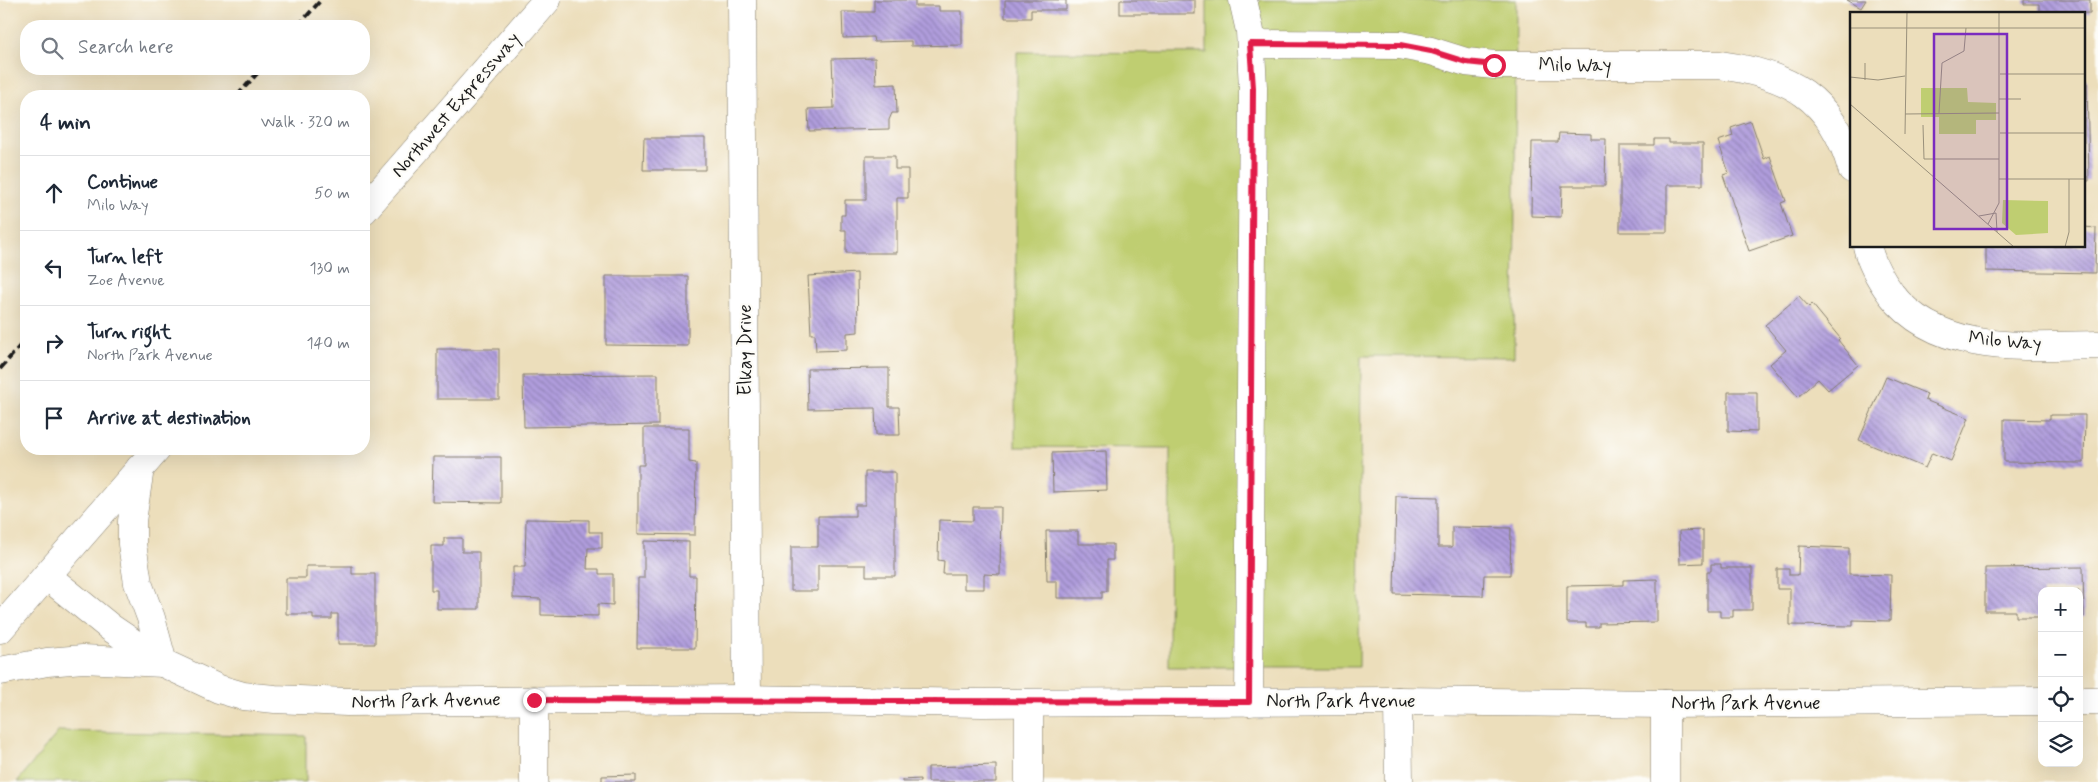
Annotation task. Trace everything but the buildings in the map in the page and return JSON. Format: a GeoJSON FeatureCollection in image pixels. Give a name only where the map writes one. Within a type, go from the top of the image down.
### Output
{"type":"FeatureCollection","features":[{"type":"Feature","properties":{"kind":"street","name":"Northwest Expressway"},"geometry":{"type":"LineString","coordinates":[[370,203],[547,0]]}},
{"type":"Feature","properties":{"kind":"street","name":"Elkay Drive"},"geometry":{"type":"LineString","coordinates":[[742,0],[748,700]]}},
{"type":"Feature","properties":{"kind":"street"},"geometry":{"type":"LineString","coordinates":[[1243,0],[1250,31],[1253,98],[1249,702]]}},
{"type":"Feature","properties":{"kind":"street","name":"Milo Way"},"geometry":{"type":"LineString","coordinates":[[1250,44],[1400,45],[1431,51],[1466,62],[1494,65],[1719,65],[1751,69],[1782,79],[1805,94],[1826,114],[1842,138],[1850,163]]}},
{"type":"Feature","properties":{"kind":"street","name":"Milo Way"},"geometry":{"type":"LineString","coordinates":[[1868,248],[1879,278],[1900,305],[1920,322],[1942,332],[2001,345],[2098,345]]}},
{"type":"Feature","properties":{"kind":"street"},"geometry":{"type":"LineString","coordinates":[[0,629],[149,459]]}},
{"type":"Feature","properties":{"kind":"street"},"geometry":{"type":"LineString","coordinates":[[0,671],[47,662],[83,659],[163,663],[151,618],[138,583],[132,544],[132,521],[149,459]]}},
{"type":"Feature","properties":{"kind":"street","name":"North Park Avenue"},"geometry":{"type":"LineString","coordinates":[[47,576],[112,628],[163,663],[219,689],[243,696],[347,702],[748,700],[1029,703],[1398,701],[1665,704],[2038,702]]}},
{"type":"Feature","properties":{"kind":"street"},"geometry":{"type":"LineString","coordinates":[[534,700],[534,782]]}},
{"type":"Feature","properties":{"kind":"street"},"geometry":{"type":"LineString","coordinates":[[1398,701],[1398,782]]}},
{"type":"Feature","properties":{"kind":"street"},"geometry":{"type":"LineString","coordinates":[[2083,701],[2098,701]]}},
{"type":"Feature","properties":{"kind":"street"},"geometry":{"type":"LineString","coordinates":[[1029,703],[1029,782]]}},
{"type":"Feature","properties":{"kind":"street"},"geometry":{"type":"LineString","coordinates":[[1665,704],[1665,782]]}},
{"type":"Feature","properties":{"kind":"green space"},"geometry":{"type":"Polygon","coordinates":[[[1207,0],[1516,0],[1514,357],[1361,356],[1359,667],[1169,667],[1170,448],[1015,447],[1017,52],[1207,53],[1207,0]]]}},
{"type":"Feature","properties":{"kind":"green space"},"geometry":{"type":"Polygon","coordinates":[[[59,731],[306,736],[306,782],[17,782],[59,731]]]}},
{"type":"Feature","properties":{"kind":"railway"},"geometry":{"type":"LineString","coordinates":[[303,20],[321,0]]}},
{"type":"Feature","properties":{"kind":"railway"},"geometry":{"type":"LineString","coordinates":[[242,90],[256,75]]}},
{"type":"Feature","properties":{"kind":"railway"},"geometry":{"type":"LineString","coordinates":[[0,369],[20,346]]}},
{"type":"Feature","properties":{"kind":"route"},"geometry":{"type":"LineString","coordinates":[[534,700],[982,703],[1249,702],[1253,88],[1250,44],[1400,45],[1431,51],[1466,62],[1494,65]]}}]}
